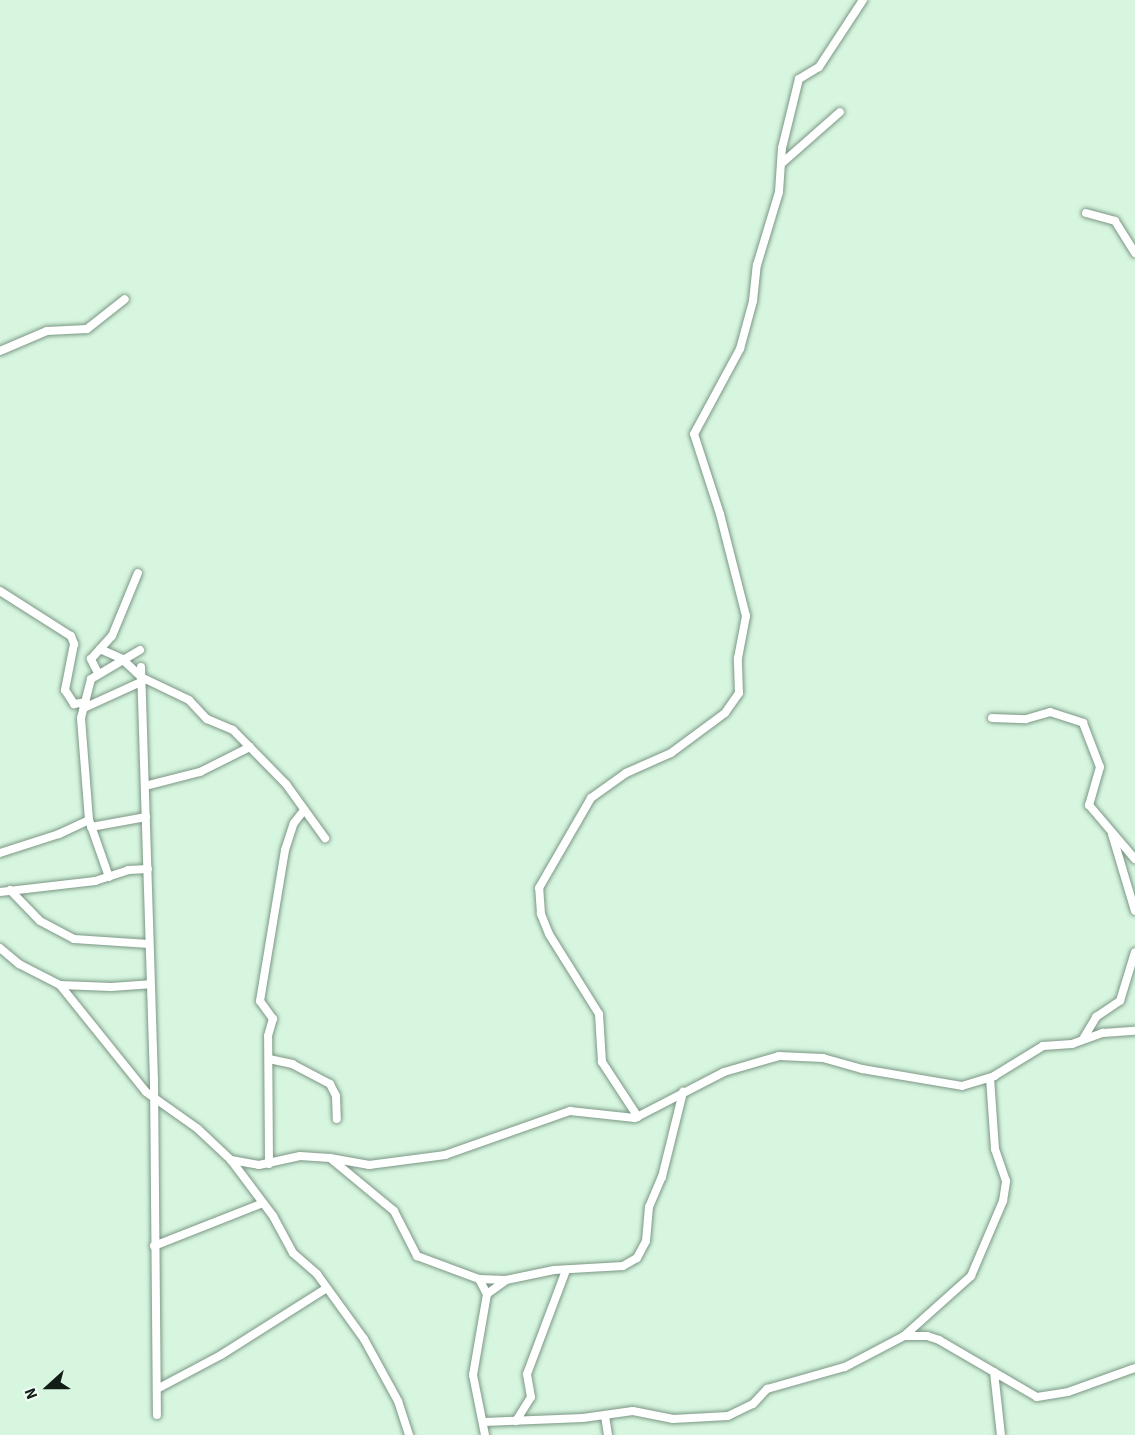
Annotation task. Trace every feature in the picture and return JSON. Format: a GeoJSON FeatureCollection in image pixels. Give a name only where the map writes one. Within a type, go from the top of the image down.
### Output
{"type":"FeatureCollection","features":[{"type":"Feature","properties":{"kind":"street"},"geometry":{"type":"LineString","coordinates":[[638,1117],[602,1062],[600,1014],[544,924],[539,888],[591,798],[626,773],[671,753],[725,713],[739,693],[738,657],[746,616],[720,514],[694,434],[740,349],[753,301],[757,265],[779,192],[782,163],[799,79],[819,67],[863,0]]}},
{"type":"Feature","properties":{"kind":"street"},"geometry":{"type":"LineString","coordinates":[[782,163],[840,112]]}},
{"type":"Feature","properties":{"kind":"street"},"geometry":{"type":"LineString","coordinates":[[1086,213],[1115,221],[1135,253]]}},
{"type":"Feature","properties":{"kind":"street"},"geometry":{"type":"LineString","coordinates":[[0,351],[47,331],[87,329],[125,299]]}},
{"type":"Feature","properties":{"kind":"street"},"geometry":{"type":"LineString","coordinates":[[98,673],[90,662],[116,629],[138,573]]}},
{"type":"Feature","properties":{"kind":"street"},"geometry":{"type":"LineString","coordinates":[[0,591],[71,636],[74,644],[65,690],[74,704],[85,705],[141,680]]}},
{"type":"Feature","properties":{"kind":"street"},"geometry":{"type":"LineString","coordinates":[[100,649],[122,659],[141,680],[189,700],[205,717],[230,728],[286,784],[325,838]]}},
{"type":"Feature","properties":{"kind":"street"},"geometry":{"type":"LineString","coordinates":[[109,878],[90,823],[80,744],[85,705],[88,684],[98,673],[140,650]]}},
{"type":"Feature","properties":{"kind":"street"},"geometry":{"type":"LineString","coordinates":[[141,667],[153,1098],[157,1415]]}},
{"type":"Feature","properties":{"kind":"street"},"geometry":{"type":"LineString","coordinates":[[992,718],[1026,719],[1050,712],[1083,723],[1100,767],[1089,805],[1135,859]]}},
{"type":"Feature","properties":{"kind":"street"},"geometry":{"type":"LineString","coordinates":[[145,786],[200,772],[250,747]]}},
{"type":"Feature","properties":{"kind":"street"},"geometry":{"type":"LineString","coordinates":[[268,1164],[268,1036],[273,1019],[261,1004],[261,991],[285,850],[294,823],[304,810]]}},
{"type":"Feature","properties":{"kind":"street"},"geometry":{"type":"LineString","coordinates":[[0,853],[90,823],[146,817]]}},
{"type":"Feature","properties":{"kind":"street"},"geometry":{"type":"LineString","coordinates":[[1111,831],[1135,911]]}},
{"type":"Feature","properties":{"kind":"street"},"geometry":{"type":"LineString","coordinates":[[0,892],[109,878],[130,870],[148,869]]}},
{"type":"Feature","properties":{"kind":"street"},"geometry":{"type":"LineString","coordinates":[[10,890],[40,921],[74,939],[149,944]]}},
{"type":"Feature","properties":{"kind":"street"},"geometry":{"type":"LineString","coordinates":[[0,948],[19,964],[60,984],[111,987],[150,984]]}},
{"type":"Feature","properties":{"kind":"street"},"geometry":{"type":"LineString","coordinates":[[1083,1039],[1098,1015],[1120,1001],[1135,952]]}},
{"type":"Feature","properties":{"kind":"street"},"geometry":{"type":"LineString","coordinates":[[60,984],[93,1030],[153,1098],[198,1129],[231,1160],[262,1203],[293,1253],[327,1288],[380,1368],[409,1435]]}},
{"type":"Feature","properties":{"kind":"street"},"geometry":{"type":"LineString","coordinates":[[231,1160],[268,1164],[300,1156],[330,1158],[369,1166],[446,1155],[570,1111],[638,1117],[683,1092],[732,1069],[785,1055],[823,1058],[862,1069],[962,1086],[990,1078],[1041,1046],[1103,1033],[1135,1031]]}},
{"type":"Feature","properties":{"kind":"street"},"geometry":{"type":"LineString","coordinates":[[269,1059],[292,1064],[330,1084],[336,1096],[337,1119]]}},
{"type":"Feature","properties":{"kind":"street"},"geometry":{"type":"LineString","coordinates":[[484,1422],[605,1416],[633,1411],[672,1419],[728,1416],[753,1404],[767,1389],[845,1367],[904,1336],[971,1276],[1003,1201],[1006,1181],[995,1149],[990,1078]]}},
{"type":"Feature","properties":{"kind":"street"},"geometry":{"type":"LineString","coordinates":[[330,1158],[393,1208],[413,1254],[479,1279],[506,1280],[566,1270],[625,1266],[642,1252],[649,1207],[662,1177],[683,1092]]}},
{"type":"Feature","properties":{"kind":"street"},"geometry":{"type":"LineString","coordinates":[[154,1246],[262,1203]]}},
{"type":"Feature","properties":{"kind":"street"},"geometry":{"type":"LineString","coordinates":[[516,1421],[531,1397],[527,1374],[566,1270]]}},
{"type":"Feature","properties":{"kind":"street"},"geometry":{"type":"LineString","coordinates":[[479,1279],[487,1294],[472,1366],[485,1435]]}},
{"type":"Feature","properties":{"kind":"street"},"geometry":{"type":"LineString","coordinates":[[487,1294],[506,1280]]}},
{"type":"Feature","properties":{"kind":"street"},"geometry":{"type":"LineString","coordinates":[[157,1389],[221,1354],[327,1288]]}},
{"type":"Feature","properties":{"kind":"street"},"geometry":{"type":"LineString","coordinates":[[904,1336],[927,1336],[939,1340],[1037,1397],[1068,1392],[1135,1368]]}},
{"type":"Feature","properties":{"kind":"street"},"geometry":{"type":"LineString","coordinates":[[994,1371],[1001,1435]]}},
{"type":"Feature","properties":{"kind":"street"},"geometry":{"type":"LineString","coordinates":[[605,1416],[608,1435]]}}]}
